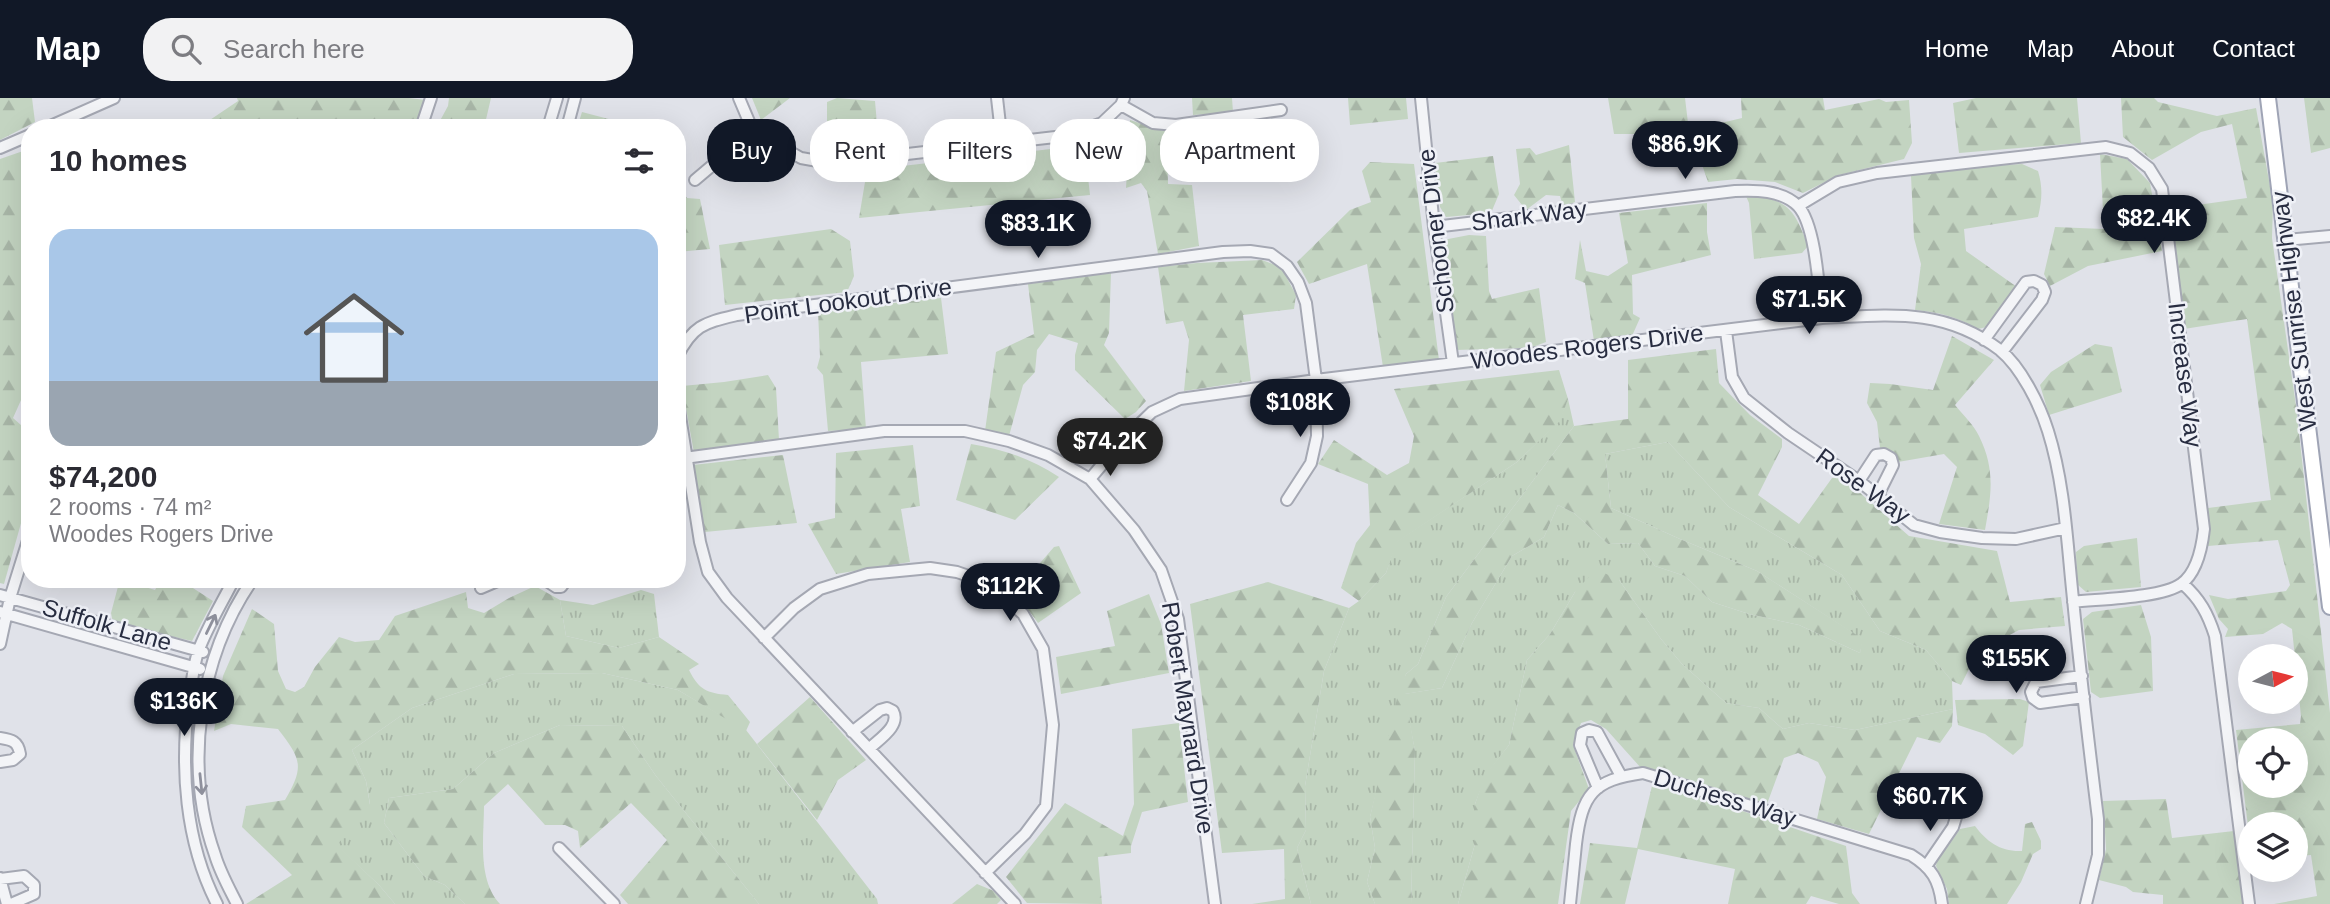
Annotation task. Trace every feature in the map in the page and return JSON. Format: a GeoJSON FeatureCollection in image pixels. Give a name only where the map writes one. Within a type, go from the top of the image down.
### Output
{"type":"FeatureCollection","features":[{"type":"Feature","properties":{"kind":"main road","name":"West Sunrise Highway"},"geometry":{"type":"LineString","coordinates":[[2268,98],[2330,607]]}},
{"type":"Feature","properties":{"kind":"street"},"geometry":{"type":"LineString","coordinates":[[66,119],[114,98]]}},
{"type":"Feature","properties":{"kind":"street"},"geometry":{"type":"LineString","coordinates":[[424,119],[430,98]]}},
{"type":"Feature","properties":{"kind":"street"},"geometry":{"type":"LineString","coordinates":[[551,119],[557,98]]}},
{"type":"Feature","properties":{"kind":"street"},"geometry":{"type":"LineString","coordinates":[[569,119],[575,98]]}},
{"type":"Feature","properties":{"kind":"street"},"geometry":{"type":"LineString","coordinates":[[739,98],[748,119]]}},
{"type":"Feature","properties":{"kind":"street"},"geometry":{"type":"LineString","coordinates":[[997,98],[999,119]]}},
{"type":"Feature","properties":{"kind":"street","name":"Schooner Drive"},"geometry":{"type":"LineString","coordinates":[[1421,98],[1434,227],[1453,363]]}},
{"type":"Feature","properties":{"kind":"street"},"geometry":{"type":"LineString","coordinates":[[1036,139],[1063,136],[1087,129],[1110,118],[1122,101],[1153,123],[1176,125],[1281,110]]}},
{"type":"Feature","properties":{"kind":"street"},"geometry":{"type":"LineString","coordinates":[[0,148],[21,139]]}},
{"type":"Feature","properties":{"kind":"street","name":"Increase Way"},"geometry":{"type":"LineString","coordinates":[[1798,206],[1838,181],[1964,162],[2106,147],[2130,153],[2149,168],[2162,188],[2204,529],[2201,551],[2183,584]]}},
{"type":"Feature","properties":{"kind":"street"},"geometry":{"type":"LineString","coordinates":[[796,155],[829,163],[923,152]]}},
{"type":"Feature","properties":{"kind":"street"},"geometry":{"type":"LineString","coordinates":[[695,180],[707,170]]}},
{"type":"Feature","properties":{"kind":"street","name":"Shark Way"},"geometry":{"type":"LineString","coordinates":[[1434,227],[1756,190],[1778,194],[1798,206]]}},
{"type":"Feature","properties":{"kind":"street"},"geometry":{"type":"LineString","coordinates":[[1798,206],[1814,247],[1822,318]]}},
{"type":"Feature","properties":{"kind":"street"},"geometry":{"type":"LineString","coordinates":[[2285,240],[2330,236]]}},
{"type":"Feature","properties":{"kind":"street","name":"Point Lookout Drive"},"geometry":{"type":"LineString","coordinates":[[686,339],[707,322],[737,315],[1223,252],[1250,251],[1271,254],[1287,266],[1298,282],[1306,303],[1316,380],[1317,436],[1311,463],[1287,500]]}},
{"type":"Feature","properties":{"kind":"street"},"geometry":{"type":"LineString","coordinates":[[1984,340],[2026,282],[2034,281],[2042,285],[2045,292],[2042,300],[2002,352]]}},
{"type":"Feature","properties":{"kind":"street","name":"Woodes Rogers Drive"},"geometry":{"type":"LineString","coordinates":[[1090,479],[1121,442],[1152,412],[1180,400],[1316,380],[1822,318],[1905,314],[1944,321],[2002,352],[2034,395],[2048,429],[2055,456],[2066,528],[2098,820],[2098,855],[2086,904]]}},
{"type":"Feature","properties":{"kind":"street","name":"Rose Way"},"geometry":{"type":"LineString","coordinates":[[1726,331],[1731,377],[1744,398],[1788,433],[1878,495],[1914,525],[1982,538],[2016,539],[2066,528]]}},
{"type":"Feature","properties":{"kind":"street","name":"Robert Maynard Drive"},"geometry":{"type":"LineString","coordinates":[[686,458],[884,432],[965,431],[1010,441],[1048,455],[1090,479],[1134,530],[1161,570],[1178,618],[1215,904]]}},
{"type":"Feature","properties":{"kind":"street"},"geometry":{"type":"LineString","coordinates":[[1859,481],[1876,455],[1884,454],[1891,458],[1893,465],[1878,495]]}},
{"type":"Feature","properties":{"kind":"street"},"geometry":{"type":"LineString","coordinates":[[686,477],[708,572],[727,598],[1015,904]]}},
{"type":"Feature","properties":{"kind":"street"},"geometry":{"type":"LineString","coordinates":[[0,644],[5,596],[21,556]]}},
{"type":"Feature","properties":{"kind":"street"},"geometry":{"type":"LineString","coordinates":[[764,638],[794,608],[820,589],[868,574],[893,571],[930,568],[957,572],[989,583],[1023,614],[1043,649],[1053,725],[1046,806],[1025,834],[985,873]]}},
{"type":"Feature","properties":{"kind":"street"},"geometry":{"type":"LineString","coordinates":[[2073,602],[2164,592],[2183,584],[2197,597],[2207,613],[2215,636],[2249,904]]}},
{"type":"Feature","properties":{"kind":"street"},"geometry":{"type":"LineString","coordinates":[[217,904],[201,865],[188,805],[184,766],[194,667],[199,650],[230,588]]}},
{"type":"Feature","properties":{"kind":"street"},"geometry":{"type":"LineString","coordinates":[[237,904],[214,855],[201,790],[200,733],[215,655],[229,620],[248,588]]}},
{"type":"Feature","properties":{"kind":"street","name":"Suffolk Lane"},"geometry":{"type":"LineString","coordinates":[[5,596],[215,655]]}},
{"type":"Feature","properties":{"kind":"street","name":"Suffolk Lane"},"geometry":{"type":"LineString","coordinates":[[3,613],[210,672]]}},
{"type":"Feature","properties":{"kind":"street"},"geometry":{"type":"LineString","coordinates":[[2082,676],[2036,682],[2031,692],[2033,698],[2040,703],[2084,697]]}},
{"type":"Feature","properties":{"kind":"street"},"geometry":{"type":"LineString","coordinates":[[852,732],[883,709],[893,711],[895,724],[869,749]]}},
{"type":"Feature","properties":{"kind":"street"},"geometry":{"type":"LineString","coordinates":[[1598,788],[1580,746],[1582,733],[1589,730],[1597,732],[1620,776]]}},
{"type":"Feature","properties":{"kind":"street"},"geometry":{"type":"LineString","coordinates":[[0,738],[13,740],[18,745],[20,754],[13,760],[0,762]]}},
{"type":"Feature","properties":{"kind":"street","name":"Duchess Way"},"geometry":{"type":"LineString","coordinates":[[1570,904],[1580,814],[1588,798],[1598,788],[1620,776],[1643,773],[1912,855],[1927,865]]}},
{"type":"Feature","properties":{"kind":"street"},"geometry":{"type":"LineString","coordinates":[[1942,904],[1939,886],[1927,865],[1953,827],[1957,814]]}},
{"type":"Feature","properties":{"kind":"street"},"geometry":{"type":"LineString","coordinates":[[559,848],[614,904]]}},
{"type":"Feature","properties":{"kind":"street"},"geometry":{"type":"LineString","coordinates":[[24,876],[34,885],[34,894],[9,904],[0,879],[24,876]]}},
{"type":"Feature","properties":{"kind":"green space"},"geometry":{"type":"Polygon","coordinates":[[[0,98],[32,98],[35,119],[21,119],[21,129],[0,140],[0,98]]]}},
{"type":"Feature","properties":{"kind":"green space"},"geometry":{"type":"Polygon","coordinates":[[[237,98],[426,100],[417,119],[211,119],[238,101],[237,98]]]}},
{"type":"Feature","properties":{"kind":"green space"},"geometry":{"type":"Polygon","coordinates":[[[449,98],[491,98],[486,119],[441,119],[449,98]]]}},
{"type":"Feature","properties":{"kind":"green space"},"geometry":{"type":"Polygon","coordinates":[[[752,98],[790,98],[762,119],[752,98]]]}},
{"type":"Feature","properties":{"kind":"green space"},"geometry":{"type":"Polygon","coordinates":[[[837,98],[875,101],[877,119],[827,119],[827,102],[837,98]]]}},
{"type":"Feature","properties":{"kind":"green space"},"geometry":{"type":"Polygon","coordinates":[[[1192,98],[1232,98],[1233,112],[1193,115],[1192,98]]]}},
{"type":"Feature","properties":{"kind":"green space"},"geometry":{"type":"Polygon","coordinates":[[[1348,98],[1406,98],[1408,119],[1350,125],[1348,98]]]}},
{"type":"Feature","properties":{"kind":"green space"},"geometry":{"type":"Polygon","coordinates":[[[1608,98],[1685,98],[1688,123],[1696,129],[1742,118],[1741,98],[1823,98],[1825,110],[1879,99],[1886,102],[1909,100],[1912,143],[1904,159],[1839,175],[1803,193],[1775,182],[1737,179],[1708,182],[1698,153],[1658,147],[1640,134],[1614,134],[1608,98]]]}},
{"type":"Feature","properties":{"kind":"green space"},"geometry":{"type":"Polygon","coordinates":[[[1976,98],[2077,98],[2081,143],[1959,153],[1953,103],[1976,98]]]}},
{"type":"Feature","properties":{"kind":"green space"},"geometry":{"type":"Polygon","coordinates":[[[2121,98],[2154,98],[2158,102],[2217,116],[2256,108],[2273,203],[2272,238],[2296,406],[2330,713],[2330,904],[2274,904],[2317,896],[2311,855],[2308,855],[2308,812],[2246,812],[2244,798],[2308,798],[2308,728],[2257,728],[2300,724],[2301,714],[2308,714],[2308,644],[2294,644],[2292,629],[2282,623],[2263,634],[2225,637],[2228,629],[2219,619],[2209,595],[2228,599],[2286,591],[2290,585],[2278,540],[2208,546],[2208,508],[2271,500],[2247,319],[2184,329],[2169,209],[2247,198],[2232,124],[2201,132],[2152,160],[2123,137],[2121,98]]]}},
{"type":"Feature","properties":{"kind":"green space"},"geometry":{"type":"Polygon","coordinates":[[[2304,98],[2330,98],[2330,148],[2311,153],[2304,98]]]}},
{"type":"Feature","properties":{"kind":"green space"},"geometry":{"type":"Polygon","coordinates":[[[582,112],[609,119],[580,119],[582,112]]]}},
{"type":"Feature","properties":{"kind":"green space"},"geometry":{"type":"Polygon","coordinates":[[[1146,125],[1160,130],[1160,182],[1192,185],[1199,246],[1158,254],[1147,191],[1141,183],[1126,188],[1126,182],[1146,182],[1146,125]]]}},
{"type":"Feature","properties":{"kind":"green space"},"geometry":{"type":"Polygon","coordinates":[[[1569,145],[1575,202],[1563,207],[1560,196],[1546,195],[1526,210],[1514,195],[1520,184],[1516,149],[1530,148],[1536,155],[1569,145]]]}},
{"type":"Feature","properties":{"kind":"green space"},"geometry":{"type":"Polygon","coordinates":[[[1050,149],[1050,182],[1089,182],[1090,195],[859,218],[865,182],[909,182],[909,165],[923,164],[923,182],[1036,182],[1036,151],[1050,149]]]}},
{"type":"Feature","properties":{"kind":"green space"},"geometry":{"type":"Polygon","coordinates":[[[21,152],[21,400],[13,418],[21,425],[21,523],[4,584],[0,583],[0,159],[21,152]]]}},
{"type":"Feature","properties":{"kind":"green space"},"geometry":{"type":"Polygon","coordinates":[[[2100,154],[2127,159],[2150,183],[2162,251],[2088,266],[2050,286],[2044,274],[2055,227],[2104,229],[2100,154]]]}},
{"type":"Feature","properties":{"kind":"green space"},"geometry":{"type":"Polygon","coordinates":[[[1493,156],[1499,194],[1491,213],[1446,217],[1440,207],[1435,163],[1493,156]]]}},
{"type":"Feature","properties":{"kind":"green space"},"geometry":{"type":"Polygon","coordinates":[[[1370,162],[1414,164],[1439,360],[1383,367],[1367,264],[1309,284],[1297,262],[1350,210],[1371,202],[1362,171],[1370,162]]]}},
{"type":"Feature","properties":{"kind":"green space"},"geometry":{"type":"Polygon","coordinates":[[[2022,164],[2038,171],[2041,194],[2038,217],[1964,229],[1966,251],[2017,287],[1991,326],[1978,329],[1948,316],[1915,310],[1921,264],[1914,238],[1911,176],[1914,173],[1957,168],[2022,164]]]}},
{"type":"Feature","properties":{"kind":"green space"},"geometry":{"type":"Polygon","coordinates":[[[1745,194],[1770,199],[1787,207],[1798,222],[1808,246],[1802,253],[1754,259],[1749,203],[1745,194]]]}},
{"type":"Feature","properties":{"kind":"green space"},"geometry":{"type":"Polygon","coordinates":[[[686,197],[700,199],[710,249],[686,251],[686,197]]]}},
{"type":"Feature","properties":{"kind":"green space"},"geometry":{"type":"Polygon","coordinates":[[[1707,203],[1707,232],[1711,255],[1632,275],[1633,314],[1640,318],[1632,336],[1594,341],[1585,283],[1575,279],[1580,240],[1586,271],[1608,276],[1628,263],[1619,213],[1707,203]]]}},
{"type":"Feature","properties":{"kind":"green space"},"geometry":{"type":"Polygon","coordinates":[[[831,229],[850,241],[854,276],[847,292],[725,305],[719,245],[831,229]]]}},
{"type":"Feature","properties":{"kind":"green space"},"geometry":{"type":"Polygon","coordinates":[[[1469,235],[1486,236],[1489,291],[1492,299],[1539,288],[1546,342],[1530,348],[1455,350],[1443,240],[1469,235]]]}},
{"type":"Feature","properties":{"kind":"green space"},"geometry":{"type":"Polygon","coordinates":[[[1262,260],[1281,267],[1296,295],[1294,309],[1243,315],[1251,381],[1184,391],[1189,340],[1183,321],[1166,324],[1158,267],[1262,260]]]}},
{"type":"Feature","properties":{"kind":"green space"},"geometry":{"type":"Polygon","coordinates":[[[1111,273],[1109,333],[1104,345],[1146,401],[1125,419],[1075,370],[1078,343],[1049,334],[1037,350],[1035,372],[1023,385],[1009,436],[985,431],[996,352],[1034,334],[1028,284],[1111,273]]]}},
{"type":"Feature","properties":{"kind":"green space"},"geometry":{"type":"Polygon","coordinates":[[[941,298],[948,354],[861,362],[866,429],[828,431],[823,375],[817,368],[820,357],[818,311],[941,298]]]}},
{"type":"Feature","properties":{"kind":"green space"},"geometry":{"type":"Polygon","coordinates":[[[1952,336],[1994,360],[1955,405],[1977,432],[1988,460],[1991,483],[1985,530],[1939,524],[1957,467],[1944,454],[1898,462],[1880,448],[1877,422],[1867,403],[1870,383],[1933,390],[1952,336]]]}},
{"type":"Feature","properties":{"kind":"green space"},"geometry":{"type":"Polygon","coordinates":[[[2095,344],[2112,347],[2122,392],[2049,415],[2040,385],[2051,372],[2095,344]]]}},
{"type":"Feature","properties":{"kind":"green space"},"geometry":{"type":"Polygon","coordinates":[[[1716,349],[1719,383],[1750,415],[1782,439],[1782,447],[1758,495],[1799,524],[1832,478],[1842,477],[1909,536],[1997,551],[2010,602],[2061,597],[2065,626],[2019,630],[1993,644],[1973,661],[1961,685],[1952,681],[1926,650],[1880,631],[1842,575],[1729,507],[1668,442],[1605,454],[1611,508],[1757,571],[1863,639],[1860,653],[1799,625],[1749,614],[1712,602],[1685,576],[1655,566],[1638,543],[1608,544],[1574,513],[1558,505],[1544,537],[1512,556],[1472,623],[1442,688],[1405,694],[1415,751],[1411,904],[1375,904],[1367,882],[1375,848],[1370,817],[1398,694],[1406,674],[1418,664],[1446,597],[1574,426],[1628,419],[1628,360],[1716,349]]]}},
{"type":"Feature","properties":{"kind":"green space"},"geometry":{"type":"Polygon","coordinates":[[[1559,370],[1568,399],[1560,421],[1517,462],[1397,542],[1386,573],[1359,601],[1341,588],[1356,543],[1370,525],[1368,484],[1318,464],[1334,440],[1387,475],[1409,463],[1414,436],[1394,389],[1559,370]]]}},
{"type":"Feature","properties":{"kind":"green space"},"geometry":{"type":"Polygon","coordinates":[[[768,375],[776,388],[779,440],[694,453],[686,408],[686,386],[768,375]]]}},
{"type":"Feature","properties":{"kind":"green space"},"geometry":{"type":"Polygon","coordinates":[[[1568,399],[1574,426],[1446,597],[1418,664],[1406,674],[1370,817],[1375,848],[1367,882],[1375,904],[1311,904],[1297,848],[1306,830],[1305,786],[1324,671],[1349,608],[1386,573],[1396,542],[1517,462],[1559,421],[1568,399]]]}},
{"type":"Feature","properties":{"kind":"green space"},"geometry":{"type":"Polygon","coordinates":[[[1668,442],[1729,507],[1842,575],[1880,631],[1926,650],[1952,681],[1953,709],[1855,730],[1809,723],[1783,729],[1759,708],[1726,703],[1682,664],[1619,580],[1575,592],[1550,634],[1527,660],[1509,745],[1486,775],[1475,804],[1475,844],[1458,904],[1411,904],[1415,751],[1404,694],[1442,688],[1472,623],[1512,556],[1544,537],[1558,505],[1574,513],[1608,544],[1638,543],[1655,566],[1685,576],[1712,602],[1749,614],[1799,625],[1860,653],[1862,639],[1757,571],[1611,508],[1605,454],[1668,442]]]}},
{"type":"Feature","properties":{"kind":"green space"},"geometry":{"type":"Polygon","coordinates":[[[971,444],[1017,456],[1059,477],[1015,520],[956,500],[971,444]]]}},
{"type":"Feature","properties":{"kind":"green space"},"geometry":{"type":"Polygon","coordinates":[[[913,445],[920,506],[901,509],[910,562],[836,574],[808,524],[835,518],[836,453],[913,445]]]}},
{"type":"Feature","properties":{"kind":"green space"},"geometry":{"type":"Polygon","coordinates":[[[783,455],[797,523],[705,532],[693,465],[783,455]]]}},
{"type":"Feature","properties":{"kind":"green space"},"geometry":{"type":"Polygon","coordinates":[[[2137,538],[2141,587],[2086,592],[2077,584],[2076,552],[2084,546],[2137,538]]]}},
{"type":"Feature","properties":{"kind":"green space"},"geometry":{"type":"Polygon","coordinates":[[[1059,546],[1081,593],[1038,623],[1015,592],[1054,547],[1059,546]]]}},
{"type":"Feature","properties":{"kind":"green space"},"geometry":{"type":"Polygon","coordinates":[[[1596,569],[1619,580],[1682,664],[1726,703],[1759,708],[1783,729],[1809,723],[1855,730],[1953,709],[1952,726],[1940,743],[1917,737],[1869,834],[1817,819],[1826,777],[1818,762],[1798,753],[1784,758],[1767,804],[1641,768],[1606,729],[1591,720],[1581,723],[1573,745],[1589,789],[1571,811],[1558,904],[1458,904],[1475,844],[1475,804],[1485,775],[1509,745],[1527,660],[1550,634],[1575,592],[1596,569]]]}},
{"type":"Feature","properties":{"kind":"green space"},"geometry":{"type":"Polygon","coordinates":[[[1268,582],[1349,608],[1324,671],[1305,786],[1306,830],[1297,848],[1311,904],[1252,904],[1285,899],[1284,849],[1222,853],[1190,604],[1268,582]]]}},
{"type":"Feature","properties":{"kind":"green space"},"geometry":{"type":"Polygon","coordinates":[[[118,588],[193,588],[213,601],[192,641],[113,623],[111,613],[118,588]]]}},
{"type":"Feature","properties":{"kind":"green space"},"geometry":{"type":"Polygon","coordinates":[[[531,588],[539,588],[560,600],[566,636],[619,648],[659,637],[699,664],[689,670],[700,686],[714,693],[728,695],[750,722],[746,731],[678,690],[602,673],[514,674],[412,708],[352,750],[366,781],[370,805],[337,845],[395,904],[246,904],[292,875],[242,827],[246,806],[285,800],[298,771],[296,756],[278,729],[231,724],[214,731],[223,676],[252,609],[274,624],[278,671],[286,689],[295,692],[304,687],[315,667],[339,637],[355,642],[379,640],[395,616],[466,592],[468,608],[484,613],[531,588]]]}},
{"type":"Feature","properties":{"kind":"green space"},"geometry":{"type":"Polygon","coordinates":[[[641,590],[654,594],[659,637],[619,648],[566,636],[560,600],[593,605],[641,590]]]}},
{"type":"Feature","properties":{"kind":"green space"},"geometry":{"type":"Polygon","coordinates":[[[1149,594],[1161,624],[1169,673],[1061,694],[1056,657],[1115,646],[1107,611],[1149,594]]]}},
{"type":"Feature","properties":{"kind":"green space"},"geometry":{"type":"Polygon","coordinates":[[[2141,605],[2151,637],[2153,691],[2100,698],[2091,692],[2083,619],[2092,612],[2141,605]]]}},
{"type":"Feature","properties":{"kind":"green space"},"geometry":{"type":"Polygon","coordinates":[[[602,673],[678,690],[746,730],[877,899],[878,904],[759,904],[656,776],[622,726],[560,725],[494,753],[453,789],[389,798],[384,823],[424,876],[445,885],[465,904],[395,904],[379,885],[336,845],[370,804],[366,781],[352,750],[412,708],[514,674],[602,673]]]}},
{"type":"Feature","properties":{"kind":"green space"},"geometry":{"type":"Polygon","coordinates":[[[810,697],[866,760],[838,780],[817,820],[757,744],[810,697]]]}},
{"type":"Feature","properties":{"kind":"green space"},"geometry":{"type":"Polygon","coordinates":[[[2020,699],[2029,702],[2023,746],[2013,755],[1985,734],[1958,725],[1955,700],[2020,699]]]}},
{"type":"Feature","properties":{"kind":"green space"},"geometry":{"type":"Polygon","coordinates":[[[1179,723],[1188,802],[1142,812],[1131,853],[1098,857],[1102,904],[1027,903],[1006,877],[1065,803],[1123,836],[1134,804],[1132,729],[1179,723]]]}},
{"type":"Feature","properties":{"kind":"green space"},"geometry":{"type":"Polygon","coordinates":[[[560,725],[622,726],[656,776],[759,904],[628,904],[620,895],[667,840],[631,803],[580,848],[578,831],[565,825],[545,825],[508,784],[484,806],[485,870],[493,894],[500,904],[465,904],[445,885],[424,876],[384,823],[389,798],[453,789],[494,753],[560,725]]]}},
{"type":"Feature","properties":{"kind":"green space"},"geometry":{"type":"Polygon","coordinates":[[[1652,786],[1669,786],[1846,846],[1852,893],[1860,904],[1839,904],[1811,896],[1806,904],[1728,904],[1735,869],[1638,849],[1625,904],[1580,904],[1590,843],[1637,848],[1652,786]]]}},
{"type":"Feature","properties":{"kind":"green space"},"geometry":{"type":"Polygon","coordinates":[[[2166,799],[2172,838],[2234,831],[2238,882],[2240,882],[2243,904],[2163,904],[2163,895],[2133,892],[2126,887],[2099,880],[2106,849],[2103,801],[2166,799]]]}},
{"type":"Feature","properties":{"kind":"green space"},"geometry":{"type":"Polygon","coordinates":[[[2032,822],[2041,841],[2041,849],[2033,854],[2021,882],[2007,904],[1949,904],[1947,889],[1936,866],[1939,852],[1946,849],[1960,829],[1975,826],[1995,845],[2007,850],[2022,851],[2025,824],[2032,822]]]}},
{"type":"Feature","properties":{"kind":"green space"},"geometry":{"type":"Polygon","coordinates":[[[977,884],[994,891],[1001,900],[997,904],[952,904],[977,884]]]}}]}
